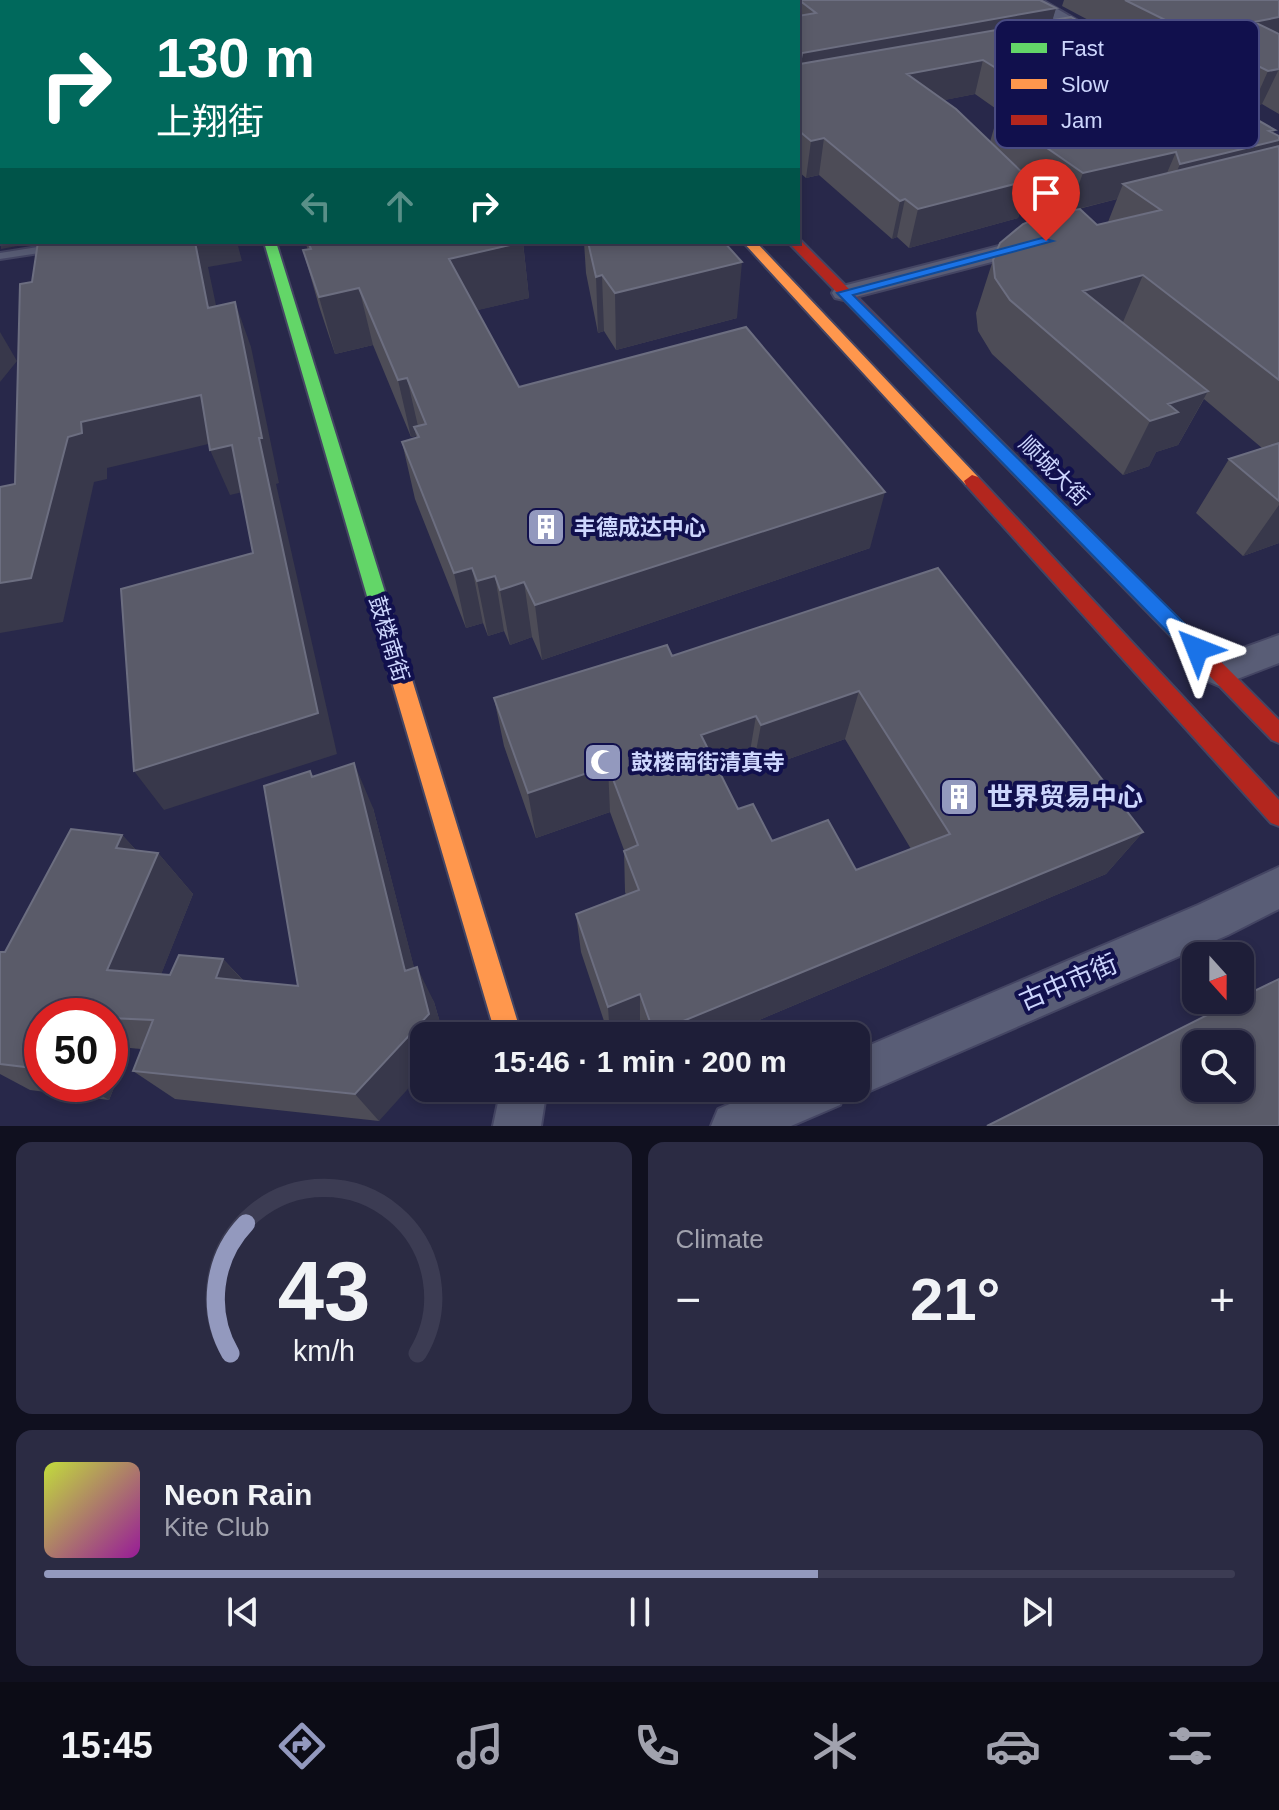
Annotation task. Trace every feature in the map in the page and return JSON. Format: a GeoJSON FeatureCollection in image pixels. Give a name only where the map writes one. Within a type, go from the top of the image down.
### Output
{"type":"FeatureCollection","features":[{"type":"Feature","properties":{"kind":"main road","name":"鼓楼南街"},"geometry":{"type":"LineString","coordinates":[[271,244],[505,1022]]}},
{"type":"Feature","properties":{"kind":"main road"},"geometry":{"type":"LineString","coordinates":[[751,244],[1131,651],[1279,816]]}},
{"type":"Feature","properties":{"kind":"main road","name":"顺城大街"},"geometry":{"type":"LineString","coordinates":[[796,244],[1279,734]]}},
{"type":"Feature","properties":{"kind":"street"},"geometry":{"type":"LineString","coordinates":[[1030,0],[1063,20]]}},
{"type":"Feature","properties":{"kind":"street"},"geometry":{"type":"LineString","coordinates":[[844,293],[1060,238]]}},
{"type":"Feature","properties":{"kind":"street"},"geometry":{"type":"LineString","coordinates":[[1219,671],[1279,649]]}},
{"type":"Feature","properties":{"kind":"street","name":"古中市街"},"geometry":{"type":"LineString","coordinates":[[870,1068],[1213,920],[1279,887]]}},
{"type":"Feature","properties":{"kind":"street"},"geometry":{"type":"LineString","coordinates":[[517,1126],[521,1102]]}},
{"type":"Feature","properties":{"kind":"street"},"geometry":{"type":"LineString","coordinates":[[735,1126],[791,1102]]}},
{"type":"Feature","properties":{"kind":"lane"},"geometry":{"type":"LineString","coordinates":[[0,256],[79,244]]}},
{"type":"Feature","properties":{"kind":"building"},"geometry":{"type":"Polygon","coordinates":[[[800,0],[1040,0],[1056,8],[802,53],[800,64],[800,16],[816,13],[800,0]]]}},
{"type":"Feature","properties":{"kind":"building"},"geometry":{"type":"Polygon","coordinates":[[[1125,0],[1279,0],[1279,17],[1259,21],[1165,20],[1125,0]]]}},
{"type":"Feature","properties":{"kind":"building"},"geometry":{"type":"Polygon","coordinates":[[[1259,24],[1279,34],[1279,69],[1268,71],[1259,67],[1259,24]]]}},
{"type":"Feature","properties":{"kind":"building"},"geometry":{"type":"Polygon","coordinates":[[[995,30],[995,67],[983,60],[907,74],[956,109],[1030,180],[918,209],[905,199],[900,201],[824,138],[811,141],[800,132],[800,64],[995,30]]]}},
{"type":"Feature","properties":{"kind":"building"},"geometry":{"type":"Polygon","coordinates":[[[1259,121],[1275,130],[1269,131],[1279,136],[1279,140],[1259,145],[1259,121]]]}},
{"type":"Feature","properties":{"kind":"building"},"geometry":{"type":"Polygon","coordinates":[[[1279,146],[1279,380],[1143,275],[1083,291],[1208,391],[1168,404],[1178,412],[1150,421],[1010,300],[995,278],[993,260],[1000,243],[1023,224],[1045,215],[1080,209],[1097,225],[1161,210],[1123,184],[1279,146]]]}},
{"type":"Feature","properties":{"kind":"building"},"geometry":{"type":"Polygon","coordinates":[[[1047,148],[1246,148],[1180,164],[1176,152],[1083,173],[1047,148]]]}},
{"type":"Feature","properties":{"kind":"building"},"geometry":{"type":"Polygon","coordinates":[[[38,244],[195,244],[208,308],[235,302],[262,438],[259,438],[318,713],[134,771],[121,589],[253,553],[232,445],[210,450],[201,395],[81,422],[82,433],[68,437],[31,578],[0,583],[0,487],[15,484],[20,284],[32,282],[38,244]]]}},
{"type":"Feature","properties":{"kind":"building"},"geometry":{"type":"Polygon","coordinates":[[[309,244],[514,244],[449,259],[519,387],[746,327],[885,492],[535,605],[524,582],[500,590],[495,576],[477,581],[472,568],[454,573],[402,442],[419,437],[414,427],[426,424],[407,378],[398,380],[359,288],[319,297],[303,250],[311,249],[309,244]]]}},
{"type":"Feature","properties":{"kind":"building"},"geometry":{"type":"Polygon","coordinates":[[[588,244],[726,244],[742,262],[615,293],[602,275],[596,277],[588,244]]]}},
{"type":"Feature","properties":{"kind":"building"},"geometry":{"type":"Polygon","coordinates":[[[1279,443],[1279,501],[1229,459],[1279,443]]]}},
{"type":"Feature","properties":{"kind":"building"},"geometry":{"type":"Polygon","coordinates":[[[938,568],[1143,832],[681,1022],[650,1022],[640,994],[608,1007],[576,914],[639,890],[624,851],[638,845],[608,766],[528,793],[494,698],[667,645],[672,656],[938,568]],[[859,691],[761,725],[756,716],[701,735],[738,809],[753,804],[772,841],[828,820],[856,870],[950,834],[859,691]]]}},
{"type":"Feature","properties":{"kind":"building"},"geometry":{"type":"Polygon","coordinates":[[[354,763],[405,971],[417,967],[429,1014],[422,1022],[410,1022],[410,1035],[355,1094],[133,1071],[153,1020],[128,1019],[128,998],[24,998],[24,1067],[0,1064],[0,952],[5,952],[71,829],[122,835],[116,848],[158,853],[107,970],[170,975],[179,955],[223,959],[216,978],[298,986],[264,786],[310,771],[312,777],[354,763]]]}},
{"type":"Feature","properties":{"kind":"building"},"geometry":{"type":"Polygon","coordinates":[[[1279,979],[1279,1126],[987,1126],[1209,1014],[1254,1014],[1254,991],[1279,979]]]}},
{"type":"Feature","properties":{"kind":"traffic: fast"},"geometry":{"type":"LineString","coordinates":[[271,244],[388,634]]}},
{"type":"Feature","properties":{"kind":"traffic: slow"},"geometry":{"type":"LineString","coordinates":[[751,244],[972,481]]}},
{"type":"Feature","properties":{"kind":"traffic: slow"},"geometry":{"type":"LineString","coordinates":[[388,634],[505,1022]]}},
{"type":"Feature","properties":{"kind":"traffic: jam"},"geometry":{"type":"LineString","coordinates":[[796,244],[1279,734]]}},
{"type":"Feature","properties":{"kind":"traffic: jam"},"geometry":{"type":"LineString","coordinates":[[972,481],[1279,816]]}},
{"type":"Feature","properties":{"kind":"place","name":"丰德成达中心"},"geometry":{"type":"Point","coordinates":[546,527]}},
{"type":"Feature","properties":{"kind":"place","name":"鼓楼南街清真寺"},"geometry":{"type":"Point","coordinates":[603,762]}},
{"type":"Feature","properties":{"kind":"place","name":"世界贸易中心"},"geometry":{"type":"Point","coordinates":[959,797]}},
{"type":"Feature","properties":{"kind":"route"},"geometry":{"type":"LineString","coordinates":[[1046,241],[844,293],[1197,649]]}}]}
